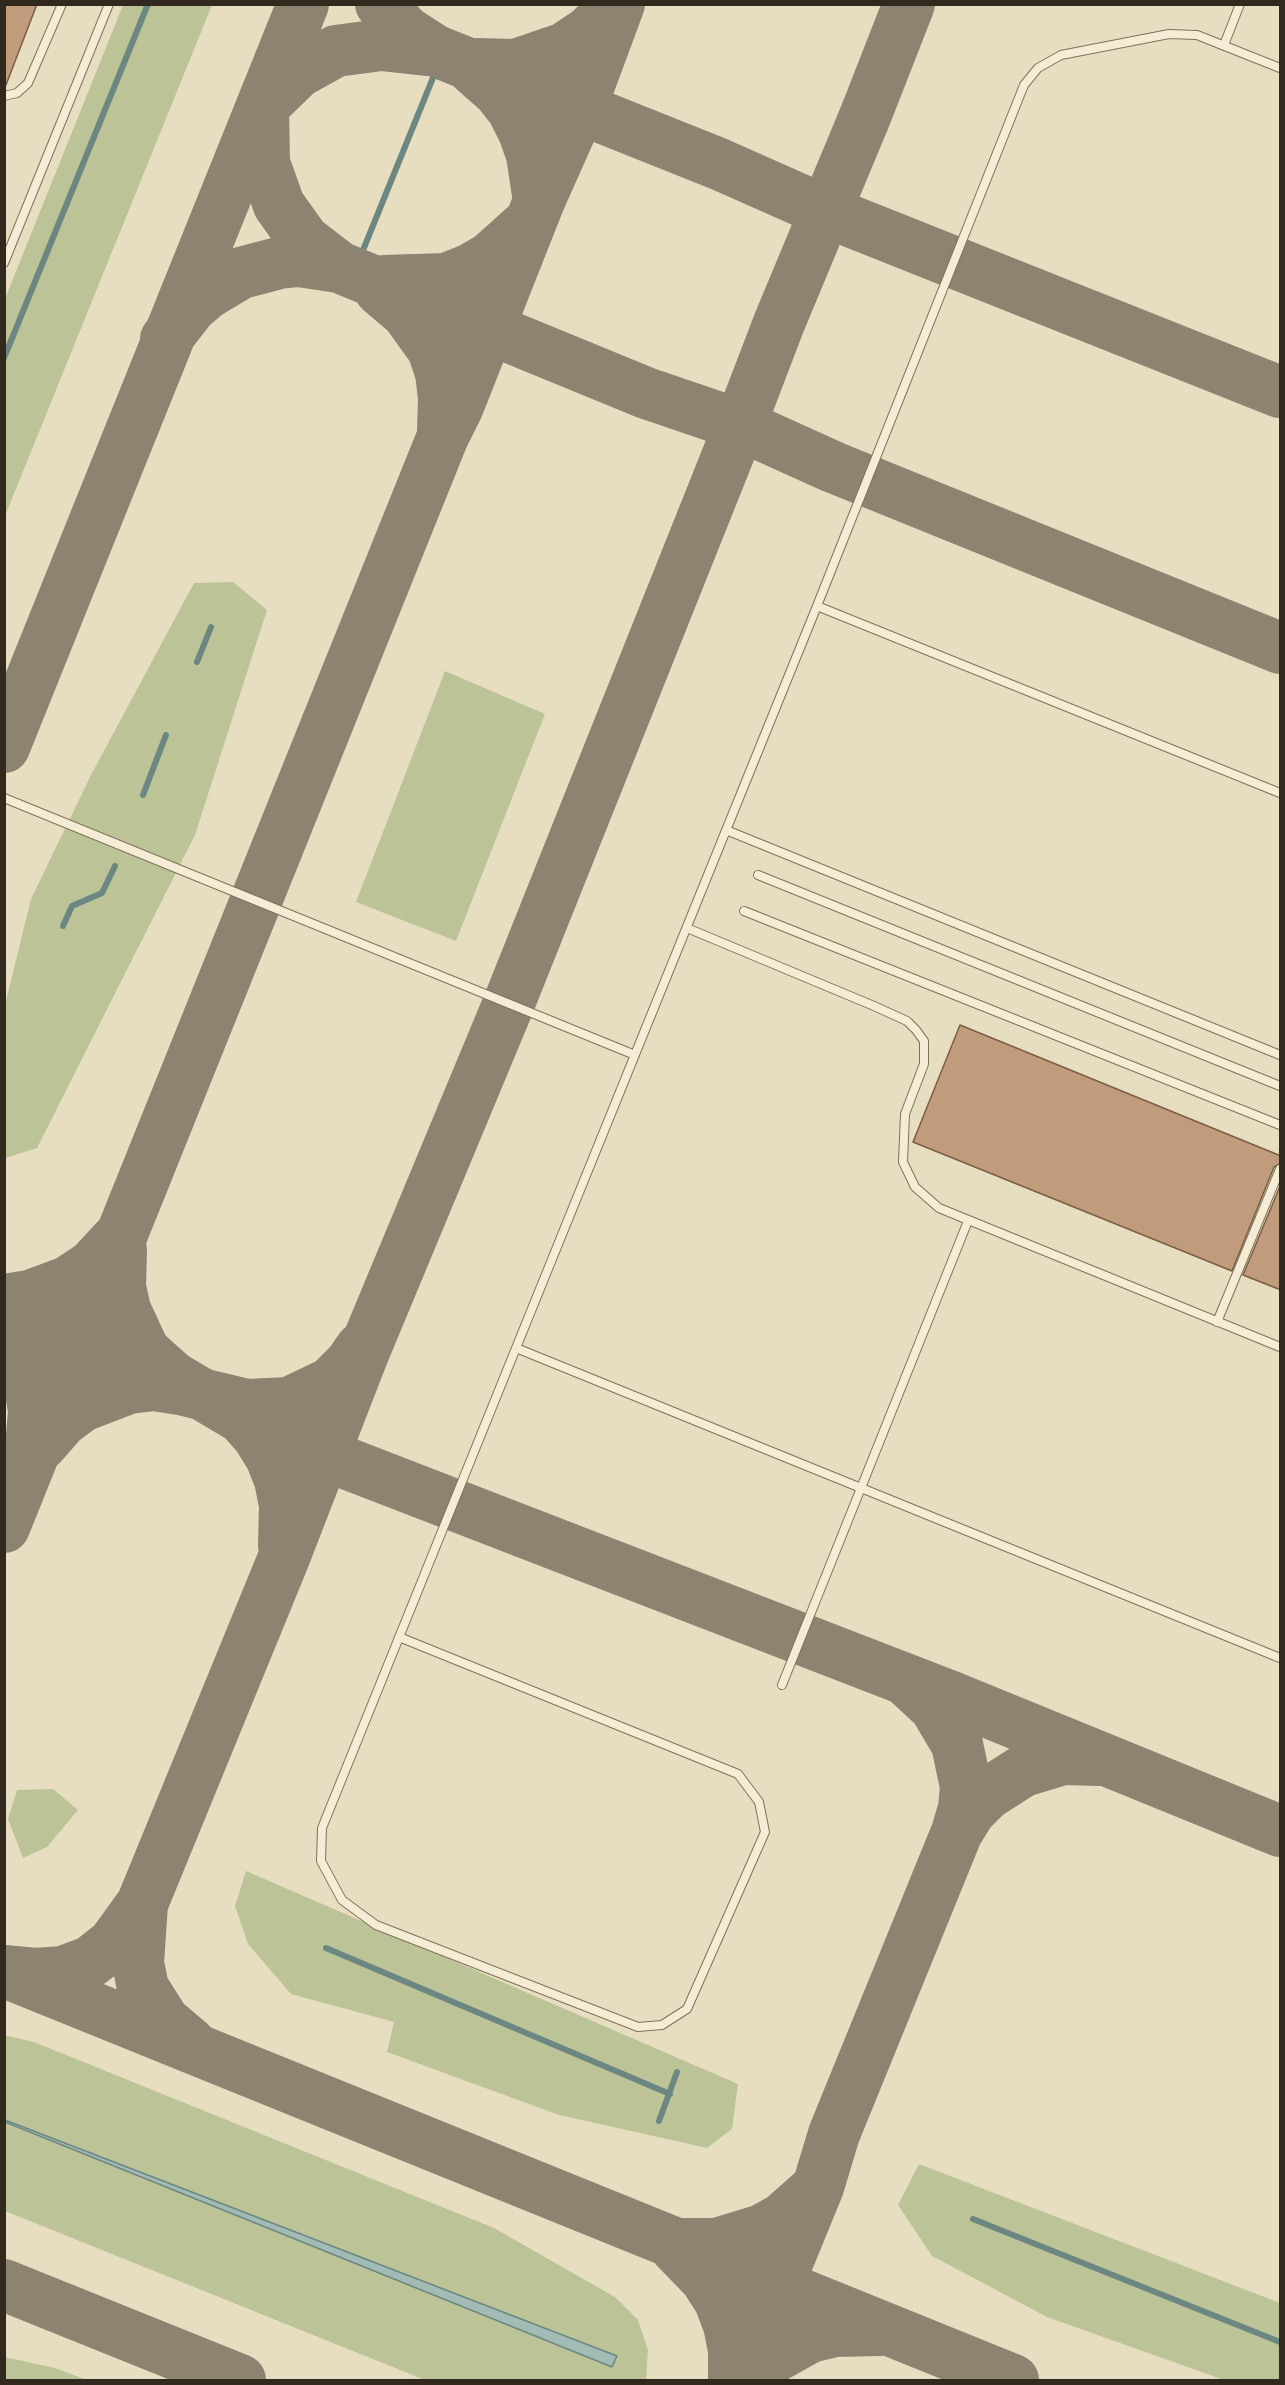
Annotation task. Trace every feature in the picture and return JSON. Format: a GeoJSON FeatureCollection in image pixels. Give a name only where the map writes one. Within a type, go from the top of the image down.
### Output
{"type":"FeatureCollection","features":[{"type":"Feature","properties":{"kind":"lane"},"geometry":{"type":"LineString","coordinates":[[4,96],[17,93],[28,83],[40,60],[62,4]]}},
{"type":"Feature","properties":{"kind":"lane"},"geometry":{"type":"LineString","coordinates":[[4,263],[109,4]]}},
{"type":"Feature","properties":{"kind":"lane"},"geometry":{"type":"LineString","coordinates":[[1224,45],[1240,4]]}},
{"type":"Feature","properties":{"kind":"lane"},"geometry":{"type":"LineString","coordinates":[[399,1637],[738,1774],[759,1802],[765,1832],[687,2008],[662,2025],[638,2027],[376,1925],[342,1899],[321,1861],[322,1828],[399,1637],[516,1348],[817,606],[1024,85],[1038,68],[1078,50],[1169,34],[1197,35],[1281,68]]}},
{"type":"Feature","properties":{"kind":"lane"},"geometry":{"type":"LineString","coordinates":[[817,606],[1281,794]]}},
{"type":"Feature","properties":{"kind":"lane"},"geometry":{"type":"LineString","coordinates":[[4,798],[635,1055]]}},
{"type":"Feature","properties":{"kind":"lane"},"geometry":{"type":"LineString","coordinates":[[726,830],[1281,1054]]}},
{"type":"Feature","properties":{"kind":"lane"},"geometry":{"type":"LineString","coordinates":[[759,875],[1281,1086]]}},
{"type":"Feature","properties":{"kind":"lane"},"geometry":{"type":"LineString","coordinates":[[744,911],[1281,1125]]}},
{"type":"Feature","properties":{"kind":"lane"},"geometry":{"type":"LineString","coordinates":[[687,928],[874,1006],[907,1021],[916,1030],[924,1041],[924,1064],[905,1114],[903,1162],[915,1186],[939,1208],[1281,1347]]}},
{"type":"Feature","properties":{"kind":"lane"},"geometry":{"type":"LineString","coordinates":[[1217,1322],[1281,1169]]}},
{"type":"Feature","properties":{"kind":"lane"},"geometry":{"type":"LineString","coordinates":[[782,1685],[968,1221]]}},
{"type":"Feature","properties":{"kind":"lane"},"geometry":{"type":"LineString","coordinates":[[516,1348],[1281,1658]]}},
{"type":"Feature","properties":{"kind":"green space"},"geometry":{"type":"Polygon","coordinates":[[[123,5],[212,5],[5,516],[5,299],[123,5]]]}},
{"type":"Feature","properties":{"kind":"green space"},"geometry":{"type":"Polygon","coordinates":[[[233,582],[267,610],[195,835],[37,1148],[5,1158],[5,1005],[31,899],[91,775],[194,583],[233,582]]]}},
{"type":"Feature","properties":{"kind":"green space"},"geometry":{"type":"Polygon","coordinates":[[[445,671],[545,714],[456,941],[356,902],[445,671]]]}},
{"type":"Feature","properties":{"kind":"green space"},"geometry":{"type":"Polygon","coordinates":[[[53,1789],[78,1810],[47,1847],[23,1858],[8,1819],[17,1790],[53,1789]]]}},
{"type":"Feature","properties":{"kind":"green space"},"geometry":{"type":"Polygon","coordinates":[[[246,1871],[738,2084],[732,2129],[707,2148],[559,2115],[387,2052],[394,2022],[291,1994],[248,1944],[235,1906],[246,1871]]]}},
{"type":"Feature","properties":{"kind":"green space"},"geometry":{"type":"Polygon","coordinates":[[[4,2035],[34,2042],[494,2228],[615,2297],[638,2320],[648,2350],[646,2380],[425,2380],[5,2211],[4,2035]]]}},
{"type":"Feature","properties":{"kind":"green space"},"geometry":{"type":"Polygon","coordinates":[[[919,2164],[1280,2303],[1280,2380],[1224,2380],[1047,2317],[932,2256],[898,2205],[919,2164]]]}},
{"type":"Feature","properties":{"kind":"green space"},"geometry":{"type":"Polygon","coordinates":[[[5,2357],[55,2368],[87,2380],[5,2380],[5,2357]]]}},
{"type":"Feature","properties":{"kind":"water"},"geometry":{"type":"Polygon","coordinates":[[[4,2120],[617,2356],[612,2367],[4,2120]]]}},
{"type":"Feature","properties":{"kind":"building"},"geometry":{"type":"Polygon","coordinates":[[[4,4],[37,4],[6,85],[4,85],[4,4]]]}},
{"type":"Feature","properties":{"kind":"building"},"geometry":{"type":"Polygon","coordinates":[[[960,1025],[1281,1156],[1281,1163],[1274,1167],[1232,1271],[913,1142],[960,1025]]]}},
{"type":"Feature","properties":{"kind":"building"},"geometry":{"type":"Polygon","coordinates":[[[1281,1184],[1281,1290],[1243,1275],[1281,1184]]]}},
{"type":"Feature","properties":{"kind":"waterway"},"geometry":{"type":"LineString","coordinates":[[4,358],[148,4]]}},
{"type":"Feature","properties":{"kind":"waterway"},"geometry":{"type":"LineString","coordinates":[[357,265],[441,58]]}},
{"type":"Feature","properties":{"kind":"waterway"},"geometry":{"type":"LineString","coordinates":[[197,662],[211,627]]}},
{"type":"Feature","properties":{"kind":"waterway"},"geometry":{"type":"LineString","coordinates":[[143,795],[166,735]]}},
{"type":"Feature","properties":{"kind":"waterway"},"geometry":{"type":"LineString","coordinates":[[63,926],[72,906],[102,893],[115,866]]}},
{"type":"Feature","properties":{"kind":"waterway"},"geometry":{"type":"LineString","coordinates":[[326,1948],[670,2094]]}},
{"type":"Feature","properties":{"kind":"waterway"},"geometry":{"type":"LineString","coordinates":[[659,2121],[677,2072]]}},
{"type":"Feature","properties":{"kind":"waterway"},"geometry":{"type":"LineString","coordinates":[[973,2219],[1280,2342]]}},
{"type":"Feature","properties":{"kind":"taxiway"},"geometry":{"type":"LineString","coordinates":[[4,747],[303,4]]}},
{"type":"Feature","properties":{"kind":"taxiway"},"geometry":{"type":"LineString","coordinates":[[381,4],[405,31],[436,51],[719,164],[825,211],[1280,392]]}},
{"type":"Feature","properties":{"kind":"taxiway"},"geometry":{"type":"LineString","coordinates":[[477,64],[515,65],[565,48],[589,32],[617,4]]}},
{"type":"Feature","properties":{"kind":"taxiway"},"geometry":{"type":"LineString","coordinates":[[4,1527],[443,436],[458,406],[539,201],[580,109],[619,4]]}},
{"type":"Feature","properties":{"kind":"taxiway"},"geometry":{"type":"LineString","coordinates":[[4,1971],[35,1974],[63,1972],[90,1962],[113,1944],[142,1904],[283,1560],[362,1356],[511,998],[779,323],[909,4]]}},
{"type":"Feature","properties":{"kind":"taxiway"},"geometry":{"type":"LineString","coordinates":[[339,267],[304,240],[279,205],[264,163],[263,106],[298,72],[336,51],[381,45],[436,51]]}},
{"type":"Feature","properties":{"kind":"taxiway"},"geometry":{"type":"LineString","coordinates":[[474,70],[498,91],[513,110],[524,132],[532,155],[539,201]]}},
{"type":"Feature","properties":{"kind":"taxiway"},"geometry":{"type":"LineString","coordinates":[[384,281],[446,279],[469,270],[490,258],[530,222]]}},
{"type":"Feature","properties":{"kind":"taxiway"},"geometry":{"type":"LineString","coordinates":[[166,339],[191,307],[206,294],[241,273],[279,263],[299,261],[339,267],[646,393],[740,425],[833,467],[1280,648]]}},
{"type":"Feature","properties":{"kind":"taxiway"},"geometry":{"type":"LineString","coordinates":[[380,290],[407,313],[433,349],[441,373],[444,398],[443,430]]}},
{"type":"Feature","properties":{"kind":"taxiway"},"geometry":{"type":"LineString","coordinates":[[4,1300],[30,1296],[68,1282],[92,1266],[118,1238]]}},
{"type":"Feature","properties":{"kind":"taxiway"},"geometry":{"type":"LineString","coordinates":[[121,1250],[120,1287],[125,1310],[144,1351],[173,1377],[242,1418],[258,1436],[271,1457],[280,1480],[285,1505],[284,1546]]}},
{"type":"Feature","properties":{"kind":"taxiway"},"geometry":{"type":"LineString","coordinates":[[4,1316],[203,1394],[325,1455],[949,1696],[1280,1831]]}},
{"type":"Feature","properties":{"kind":"taxiway"},"geometry":{"type":"LineString","coordinates":[[4,1334],[22,1363],[30,1386],[34,1411],[31,1448]]}},
{"type":"Feature","properties":{"kind":"taxiway"},"geometry":{"type":"LineString","coordinates":[[41,1445],[62,1421],[82,1406],[129,1388],[154,1385],[247,1405],[289,1403],[331,1383],[350,1364],[361,1348]]}},
{"type":"Feature","properties":{"kind":"taxiway"},"geometry":{"type":"LineString","coordinates":[[739,2380],[818,2187],[834,2134],[957,1832],[964,1808],[966,1787],[957,1744],[935,1707],[908,1682]]}},
{"type":"Feature","properties":{"kind":"taxiway"},"geometry":{"type":"LineString","coordinates":[[957,1832],[970,1811],[987,1794],[1023,1771],[1063,1759],[1099,1760]]}},
{"type":"Feature","properties":{"kind":"taxiway"},"geometry":{"type":"LineString","coordinates":[[142,1904],[138,1963],[143,1988],[164,2021],[190,2043]]}},
{"type":"Feature","properties":{"kind":"taxiway"},"geometry":{"type":"LineString","coordinates":[[17,1977],[1013,2380]]}},
{"type":"Feature","properties":{"kind":"taxiway"},"geometry":{"type":"LineString","coordinates":[[680,2244],[716,2244],[762,2230],[782,2219],[816,2189]]}},
{"type":"Feature","properties":{"kind":"taxiway"},"geometry":{"type":"LineString","coordinates":[[675,2247],[706,2279],[720,2301],[729,2325],[734,2350],[734,2380]]}},
{"type":"Feature","properties":{"kind":"taxiway"},"geometry":{"type":"LineString","coordinates":[[4,2285],[240,2380]]}},
{"type":"Feature","properties":{"kind":"taxiway"},"geometry":{"type":"LineString","coordinates":[[746,2380],[765,2362],[810,2337],[835,2331],[880,2330]]}}]}
